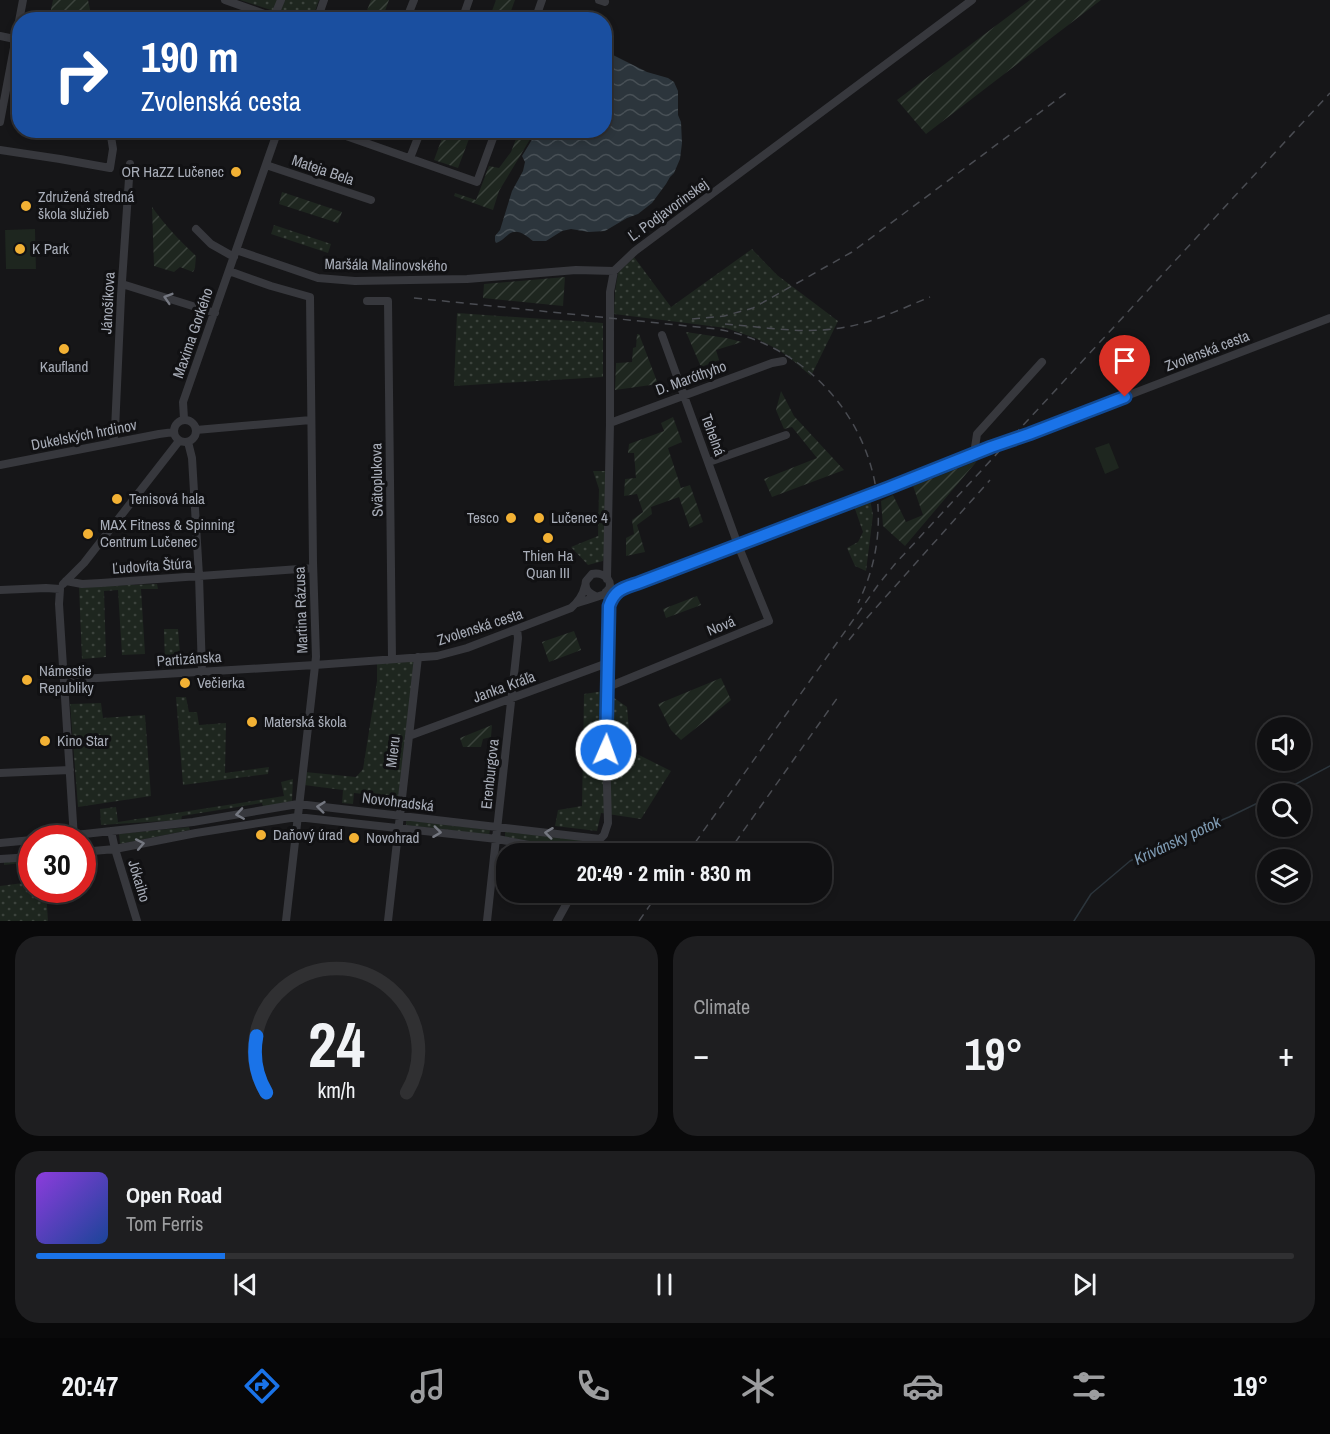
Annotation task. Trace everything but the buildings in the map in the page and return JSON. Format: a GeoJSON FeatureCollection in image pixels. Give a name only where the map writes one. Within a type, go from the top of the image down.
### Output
{"type":"FeatureCollection","features":[{"type":"Feature","properties":{"kind":"street"},"geometry":{"type":"LineString","coordinates":[[225,0],[260,12]]}},
{"type":"Feature","properties":{"kind":"street","name":"Ľ. Podjavorinskej"},"geometry":{"type":"LineString","coordinates":[[614,271],[635,251],[972,0]]}},
{"type":"Feature","properties":{"kind":"street"},"geometry":{"type":"LineString","coordinates":[[0,122],[12,63]]}},
{"type":"Feature","properties":{"kind":"street"},"geometry":{"type":"LineString","coordinates":[[0,150],[110,168],[113,149],[111,138]]}},
{"type":"Feature","properties":{"kind":"street","name":"Maxima Gorkého"},"geometry":{"type":"LineString","coordinates":[[184,419],[183,402],[275,138]]}},
{"type":"Feature","properties":{"kind":"street"},"geometry":{"type":"LineString","coordinates":[[351,138],[477,182],[492,138]]}},
{"type":"Feature","properties":{"kind":"street"},"geometry":{"type":"LineString","coordinates":[[410,158],[418,138]]}},
{"type":"Feature","properties":{"kind":"street","name":"Jánošíkova"},"geometry":{"type":"LineString","coordinates":[[113,443],[130,164]]}},
{"type":"Feature","properties":{"kind":"street","name":"Mateja Bela"},"geometry":{"type":"LineString","coordinates":[[266,165],[371,200]]}},
{"type":"Feature","properties":{"kind":"street","name":"Maršála Malinovského"},"geometry":{"type":"LineString","coordinates":[[196,230],[212,244],[235,253],[327,279],[365,281],[467,279],[576,270],[614,271]]}},
{"type":"Feature","properties":{"kind":"street","name":"Martina Rázusa"},"geometry":{"type":"LineString","coordinates":[[230,271],[310,297],[316,657],[286,921]]}},
{"type":"Feature","properties":{"kind":"street"},"geometry":{"type":"LineString","coordinates":[[604,589],[608,560],[609,317],[614,271]]}},
{"type":"Feature","properties":{"kind":"street"},"geometry":{"type":"LineString","coordinates":[[122,284],[215,313]]}},
{"type":"Feature","properties":{"kind":"street","name":"Svätoplukova"},"geometry":{"type":"LineString","coordinates":[[367,301],[388,301],[392,659]]}},
{"type":"Feature","properties":{"kind":"street","name":"Zvolenská cesta"},"geometry":{"type":"LineString","coordinates":[[315,665],[451,653],[571,608],[604,589],[624,588],[1330,318]]}},
{"type":"Feature","properties":{"kind":"street","name":"Tehelná"},"geometry":{"type":"LineString","coordinates":[[662,335],[738,545]]}},
{"type":"Feature","properties":{"kind":"street","name":"D. Maróthyho"},"geometry":{"type":"LineString","coordinates":[[610,423],[772,363],[783,361]]}},
{"type":"Feature","properties":{"kind":"street"},"geometry":{"type":"LineString","coordinates":[[974,454],[976,434],[1042,362]]}},
{"type":"Feature","properties":{"kind":"street"},"geometry":{"type":"LineString","coordinates":[[184,419],[193,422],[196,430],[194,437],[188,442],[179,441],[174,432],[176,424],[184,419]]}},
{"type":"Feature","properties":{"kind":"street"},"geometry":{"type":"LineString","coordinates":[[196,430],[311,420]]}},
{"type":"Feature","properties":{"kind":"street","name":"Dukelských hrdinov"},"geometry":{"type":"LineString","coordinates":[[0,465],[174,432]]}},
{"type":"Feature","properties":{"kind":"street"},"geometry":{"type":"LineString","coordinates":[[709,462],[786,435]]}},
{"type":"Feature","properties":{"kind":"street"},"geometry":{"type":"LineString","coordinates":[[73,825],[60,589],[84,564],[179,441]]}},
{"type":"Feature","properties":{"kind":"street"},"geometry":{"type":"LineString","coordinates":[[188,442],[192,459],[202,672]]}},
{"type":"Feature","properties":{"kind":"street","name":"Nová"},"geometry":{"type":"LineString","coordinates":[[608,687],[769,621],[738,545]]}},
{"type":"Feature","properties":{"kind":"street"},"geometry":{"type":"LineString","coordinates":[[598,573],[608,560]]}},
{"type":"Feature","properties":{"kind":"street","name":"Ľudovíta Štúra"},"geometry":{"type":"LineString","coordinates":[[66,581],[82,584],[313,568]]}},
{"type":"Feature","properties":{"kind":"street"},"geometry":{"type":"LineString","coordinates":[[577,603],[589,575],[603,574],[609,606],[606,750],[608,823],[599,843]]}},
{"type":"Feature","properties":{"kind":"street"},"geometry":{"type":"LineString","coordinates":[[585,586],[588,592],[604,589]]}},
{"type":"Feature","properties":{"kind":"street"},"geometry":{"type":"LineString","coordinates":[[609,606],[614,595],[624,588]]}},
{"type":"Feature","properties":{"kind":"street"},"geometry":{"type":"LineString","coordinates":[[0,590],[60,589]]}},
{"type":"Feature","properties":{"kind":"street","name":"Erenburgova"},"geometry":{"type":"LineString","coordinates":[[488,921],[517,630]]}},
{"type":"Feature","properties":{"kind":"street","name":"Mieru"},"geometry":{"type":"LineString","coordinates":[[388,921],[418,657]]}},
{"type":"Feature","properties":{"kind":"street","name":"Janka Kráľa"},"geometry":{"type":"LineString","coordinates":[[409,736],[608,664]]}},
{"type":"Feature","properties":{"kind":"street","name":"Partizánska"},"geometry":{"type":"LineString","coordinates":[[64,680],[315,665]]}},
{"type":"Feature","properties":{"kind":"street"},"geometry":{"type":"LineString","coordinates":[[0,773],[70,770]]}},
{"type":"Feature","properties":{"kind":"street","name":"Novohradská"},"geometry":{"type":"LineString","coordinates":[[96,833],[193,822],[298,804],[600,839]]}},
{"type":"Feature","properties":{"kind":"street","name":"Novohradská"},"geometry":{"type":"LineString","coordinates":[[96,851],[297,817],[518,843]]}},
{"type":"Feature","properties":{"kind":"street"},"geometry":{"type":"LineString","coordinates":[[193,822],[196,833]]}},
{"type":"Feature","properties":{"kind":"street"},"geometry":{"type":"LineString","coordinates":[[111,831],[115,849]]}},
{"type":"Feature","properties":{"kind":"street"},"geometry":{"type":"LineString","coordinates":[[0,843],[18,841]]}},
{"type":"Feature","properties":{"kind":"street","name":"Jókaiho"},"geometry":{"type":"LineString","coordinates":[[115,849],[136,921]]}},
{"type":"Feature","properties":{"kind":"street"},"geometry":{"type":"LineString","coordinates":[[0,859],[18,857]]}},
{"type":"Feature","properties":{"kind":"street"},"geometry":{"type":"LineString","coordinates":[[558,921],[567,903]]}},
{"type":"Feature","properties":{"kind":"shaded area"},"geometry":{"type":"Polygon","coordinates":[[[53,0],[88,0],[91,12],[50,12],[53,0]]]}},
{"type":"Feature","properties":{"kind":"shaded area"},"geometry":{"type":"Polygon","coordinates":[[[240,0],[319,0],[315,12],[277,12],[240,0]]]}},
{"type":"Feature","properties":{"kind":"shaded area"},"geometry":{"type":"Polygon","coordinates":[[[371,0],[389,0],[385,12],[366,12],[371,0]]]}},
{"type":"Feature","properties":{"kind":"shaded area"},"geometry":{"type":"Polygon","coordinates":[[[496,0],[515,0],[511,12],[492,12],[496,0]]]}},
{"type":"Feature","properties":{"kind":"shaded area"},"geometry":{"type":"Polygon","coordinates":[[[1030,0],[1101,0],[926,134],[897,100],[1030,0]]]}},
{"type":"Feature","properties":{"kind":"shaded area"},"geometry":{"type":"Polygon","coordinates":[[[442,138],[469,138],[458,168],[434,160],[442,138]]]}},
{"type":"Feature","properties":{"kind":"shaded area"},"geometry":{"type":"Polygon","coordinates":[[[516,138],[531,138],[499,191],[493,210],[454,196],[455,193],[476,200],[489,166],[499,168],[511,152],[516,138]]]}},
{"type":"Feature","properties":{"kind":"shaded area"},"geometry":{"type":"Polygon","coordinates":[[[282,192],[342,212],[338,223],[279,204],[282,192]]]}},
{"type":"Feature","properties":{"kind":"shaded area"},"geometry":{"type":"Polygon","coordinates":[[[152,207],[196,256],[193,272],[180,267],[174,272],[154,266],[152,207]]]}},
{"type":"Feature","properties":{"kind":"shaded area"},"geometry":{"type":"Polygon","coordinates":[[[274,225],[331,244],[328,253],[271,234],[274,225]]]}},
{"type":"Feature","properties":{"kind":"shaded area","name":"K Park"},"geometry":{"type":"Polygon","coordinates":[[[35,229],[36,269],[6,269],[5,230],[35,229]]]}},
{"type":"Feature","properties":{"kind":"shaded area"},"geometry":{"type":"Polygon","coordinates":[[[752,249],[777,275],[838,321],[811,376],[779,350],[755,338],[726,328],[614,314],[618,273],[634,257],[671,307],[752,249]]]}},
{"type":"Feature","properties":{"kind":"shaded area"},"geometry":{"type":"Polygon","coordinates":[[[565,277],[563,306],[483,298],[484,284],[565,277]]]}},
{"type":"Feature","properties":{"kind":"shaded area"},"geometry":{"type":"Polygon","coordinates":[[[457,313],[603,323],[603,377],[454,386],[457,313]]]}},
{"type":"Feature","properties":{"kind":"shaded area"},"geometry":{"type":"Polygon","coordinates":[[[686,332],[742,342],[716,350],[719,360],[701,367],[686,332]]]}},
{"type":"Feature","properties":{"kind":"shaded area"},"geometry":{"type":"Polygon","coordinates":[[[637,334],[639,334],[658,384],[615,390],[616,363],[632,362],[637,334]]]}},
{"type":"Feature","properties":{"kind":"shaded area"},"geometry":{"type":"Polygon","coordinates":[[[781,391],[794,416],[844,470],[772,497],[764,479],[817,458],[792,427],[784,429],[776,410],[781,391]]]}},
{"type":"Feature","properties":{"kind":"shaded area"},"geometry":{"type":"Polygon","coordinates":[[[673,417],[682,442],[668,448],[681,488],[690,485],[703,522],[690,528],[679,497],[651,507],[652,514],[637,525],[645,552],[626,556],[626,538],[634,534],[632,520],[643,512],[637,494],[624,496],[625,479],[636,478],[634,453],[628,453],[629,444],[664,431],[661,423],[673,417]]]}},
{"type":"Feature","properties":{"kind":"shaded area"},"geometry":{"type":"Polygon","coordinates":[[[1109,443],[1119,468],[1105,474],[1095,448],[1109,443]]]}},
{"type":"Feature","properties":{"kind":"shaded area"},"geometry":{"type":"Polygon","coordinates":[[[977,461],[905,546],[883,526],[881,501],[893,495],[906,522],[923,515],[913,486],[977,461]]]}},
{"type":"Feature","properties":{"kind":"shaded area"},"geometry":{"type":"Polygon","coordinates":[[[593,471],[606,471],[605,547],[603,561],[588,565],[571,547],[598,536],[599,489],[593,471]]]}},
{"type":"Feature","properties":{"kind":"shaded area"},"geometry":{"type":"Polygon","coordinates":[[[870,499],[873,515],[866,571],[855,566],[847,548],[858,542],[863,532],[854,506],[870,499]]]}},
{"type":"Feature","properties":{"kind":"shaded area"},"geometry":{"type":"Polygon","coordinates":[[[157,584],[158,589],[141,589],[145,654],[122,655],[118,590],[104,591],[106,657],[82,659],[79,587],[157,584]]]}},
{"type":"Feature","properties":{"kind":"shaded area"},"geometry":{"type":"Polygon","coordinates":[[[697,596],[701,605],[666,618],[663,609],[697,596]]]}},
{"type":"Feature","properties":{"kind":"shaded area"},"geometry":{"type":"Polygon","coordinates":[[[164,629],[178,629],[181,665],[165,666],[164,629]]]}},
{"type":"Feature","properties":{"kind":"shaded area"},"geometry":{"type":"Polygon","coordinates":[[[574,631],[581,650],[549,662],[542,642],[574,631]]]}},
{"type":"Feature","properties":{"kind":"shaded area"},"geometry":{"type":"Polygon","coordinates":[[[419,661],[398,798],[354,793],[353,804],[342,803],[343,790],[304,785],[305,772],[356,777],[363,769],[377,681],[377,664],[419,661]]]}},
{"type":"Feature","properties":{"kind":"shaded area"},"geometry":{"type":"Polygon","coordinates":[[[721,678],[731,700],[681,740],[671,730],[658,704],[721,678]]]}},
{"type":"Feature","properties":{"kind":"shaded area"},"geometry":{"type":"Polygon","coordinates":[[[604,691],[627,707],[631,751],[671,771],[641,819],[601,813],[597,831],[555,826],[558,810],[582,806],[584,694],[604,691]]]}},
{"type":"Feature","properties":{"kind":"shaded area"},"geometry":{"type":"Polygon","coordinates":[[[176,697],[186,697],[189,712],[197,712],[199,725],[226,723],[225,773],[269,767],[268,774],[183,785],[176,697]]]}},
{"type":"Feature","properties":{"kind":"shaded area"},"geometry":{"type":"Polygon","coordinates":[[[101,703],[103,718],[145,715],[151,796],[78,807],[70,704],[101,703]]]}},
{"type":"Feature","properties":{"kind":"shaded area"},"geometry":{"type":"Polygon","coordinates":[[[492,725],[491,737],[483,739],[481,747],[463,747],[460,738],[492,725]]]}},
{"type":"Feature","properties":{"kind":"shaded area"},"geometry":{"type":"Polygon","coordinates":[[[293,779],[292,801],[263,807],[262,803],[182,816],[181,820],[101,825],[100,809],[116,807],[118,822],[284,796],[281,782],[293,779]]]}},
{"type":"Feature","properties":{"kind":"shaded area"},"geometry":{"type":"Polygon","coordinates":[[[406,820],[490,830],[489,835],[406,825],[406,820]]]}},
{"type":"Feature","properties":{"kind":"shaded area"},"geometry":{"type":"Polygon","coordinates":[[[189,827],[190,830],[120,844],[119,834],[189,827]]]}},
{"type":"Feature","properties":{"kind":"shaded area"},"geometry":{"type":"Polygon","coordinates":[[[505,831],[590,841],[590,843],[541,843],[505,837],[505,831]]]}},
{"type":"Feature","properties":{"kind":"shaded area"},"geometry":{"type":"Polygon","coordinates":[[[18,860],[18,863],[4,865],[4,861],[18,860]]]}},
{"type":"Feature","properties":{"kind":"shaded area"},"geometry":{"type":"Polygon","coordinates":[[[18,884],[18,903],[47,903],[48,921],[0,921],[0,886],[18,884]]]}},
{"type":"Feature","properties":{"kind":"water"},"geometry":{"type":"Polygon","coordinates":[[[612,54],[647,72],[674,82],[678,91],[678,115],[681,122],[682,143],[680,159],[674,173],[652,203],[638,214],[605,231],[589,232],[571,229],[562,231],[546,241],[533,241],[518,232],[512,232],[496,243],[495,236],[500,230],[512,191],[523,171],[525,162],[522,156],[533,138],[612,138],[612,54]]]}},
{"type":"Feature","properties":{"kind":"waterway","name":"Krivánsky potok"},"geometry":{"type":"LineString","coordinates":[[1298,783],[1330,766]]}},
{"type":"Feature","properties":{"kind":"waterway","name":"Krivánsky potok"},"geometry":{"type":"LineString","coordinates":[[1074,921],[1091,894],[1130,861],[1257,803]]}},
{"type":"Feature","properties":{"kind":"railway"},"geometry":{"type":"LineString","coordinates":[[692,319],[724,316],[753,308],[852,252],[1066,93]]}},
{"type":"Feature","properties":{"kind":"railway"},"geometry":{"type":"LineString","coordinates":[[695,843],[895,564],[1330,93]]}},
{"type":"Feature","properties":{"kind":"railway"},"geometry":{"type":"LineString","coordinates":[[725,324],[786,330],[831,329],[868,322],[930,297]]}},
{"type":"Feature","properties":{"kind":"railway"},"geometry":{"type":"LineString","coordinates":[[414,298],[717,329],[762,343],[801,365],[833,395],[857,431],[872,471],[878,514],[874,559],[858,603]]}},
{"type":"Feature","properties":{"kind":"railway"},"geometry":{"type":"LineString","coordinates":[[849,640],[990,480]]}},
{"type":"Feature","properties":{"kind":"railway"},"geometry":{"type":"LineString","coordinates":[[735,843],[838,697]]}},
{"type":"Feature","properties":{"kind":"railway"},"geometry":{"type":"LineString","coordinates":[[639,921],[651,903]]}},
{"type":"Feature","properties":{"kind":"place","name":"OR HaZZ Lučenec"},"geometry":{"type":"Point","coordinates":[236,172]}},
{"type":"Feature","properties":{"kind":"place","name":"Združená stredná škola služieb"},"geometry":{"type":"Point","coordinates":[26,206]}},
{"type":"Feature","properties":{"kind":"place","name":"K Park"},"geometry":{"type":"Point","coordinates":[20,249]}},
{"type":"Feature","properties":{"kind":"place","name":"Kaufland"},"geometry":{"type":"Point","coordinates":[64,349]}},
{"type":"Feature","properties":{"kind":"place","name":"Tenisová hala"},"geometry":{"type":"Point","coordinates":[117,499]}},
{"type":"Feature","properties":{"kind":"place","name":"Tesco"},"geometry":{"type":"Point","coordinates":[511,518]}},
{"type":"Feature","properties":{"kind":"place","name":"Lučenec 4"},"geometry":{"type":"Point","coordinates":[539,518]}},
{"type":"Feature","properties":{"kind":"place","name":"MAX Fitness & Spinning Centrum Lučenec"},"geometry":{"type":"Point","coordinates":[88,534]}},
{"type":"Feature","properties":{"kind":"place","name":"Thien Ha Quan III"},"geometry":{"type":"Point","coordinates":[548,538]}},
{"type":"Feature","properties":{"kind":"place","name":"Námestie Republiky"},"geometry":{"type":"Point","coordinates":[27,680]}},
{"type":"Feature","properties":{"kind":"place","name":"Večierka"},"geometry":{"type":"Point","coordinates":[185,683]}},
{"type":"Feature","properties":{"kind":"place","name":"Materská škola"},"geometry":{"type":"Point","coordinates":[252,722]}},
{"type":"Feature","properties":{"kind":"place","name":"Kino Star"},"geometry":{"type":"Point","coordinates":[45,741]}},
{"type":"Feature","properties":{"kind":"place","name":"Daňový úrad"},"geometry":{"type":"Point","coordinates":[261,835]}},
{"type":"Feature","properties":{"kind":"place","name":"Novohrad"},"geometry":{"type":"Point","coordinates":[354,838]}},
{"type":"Feature","properties":{"kind":"route"},"geometry":{"type":"LineString","coordinates":[[606,750],[609,606],[616,593],[1125,397]]}}]}
